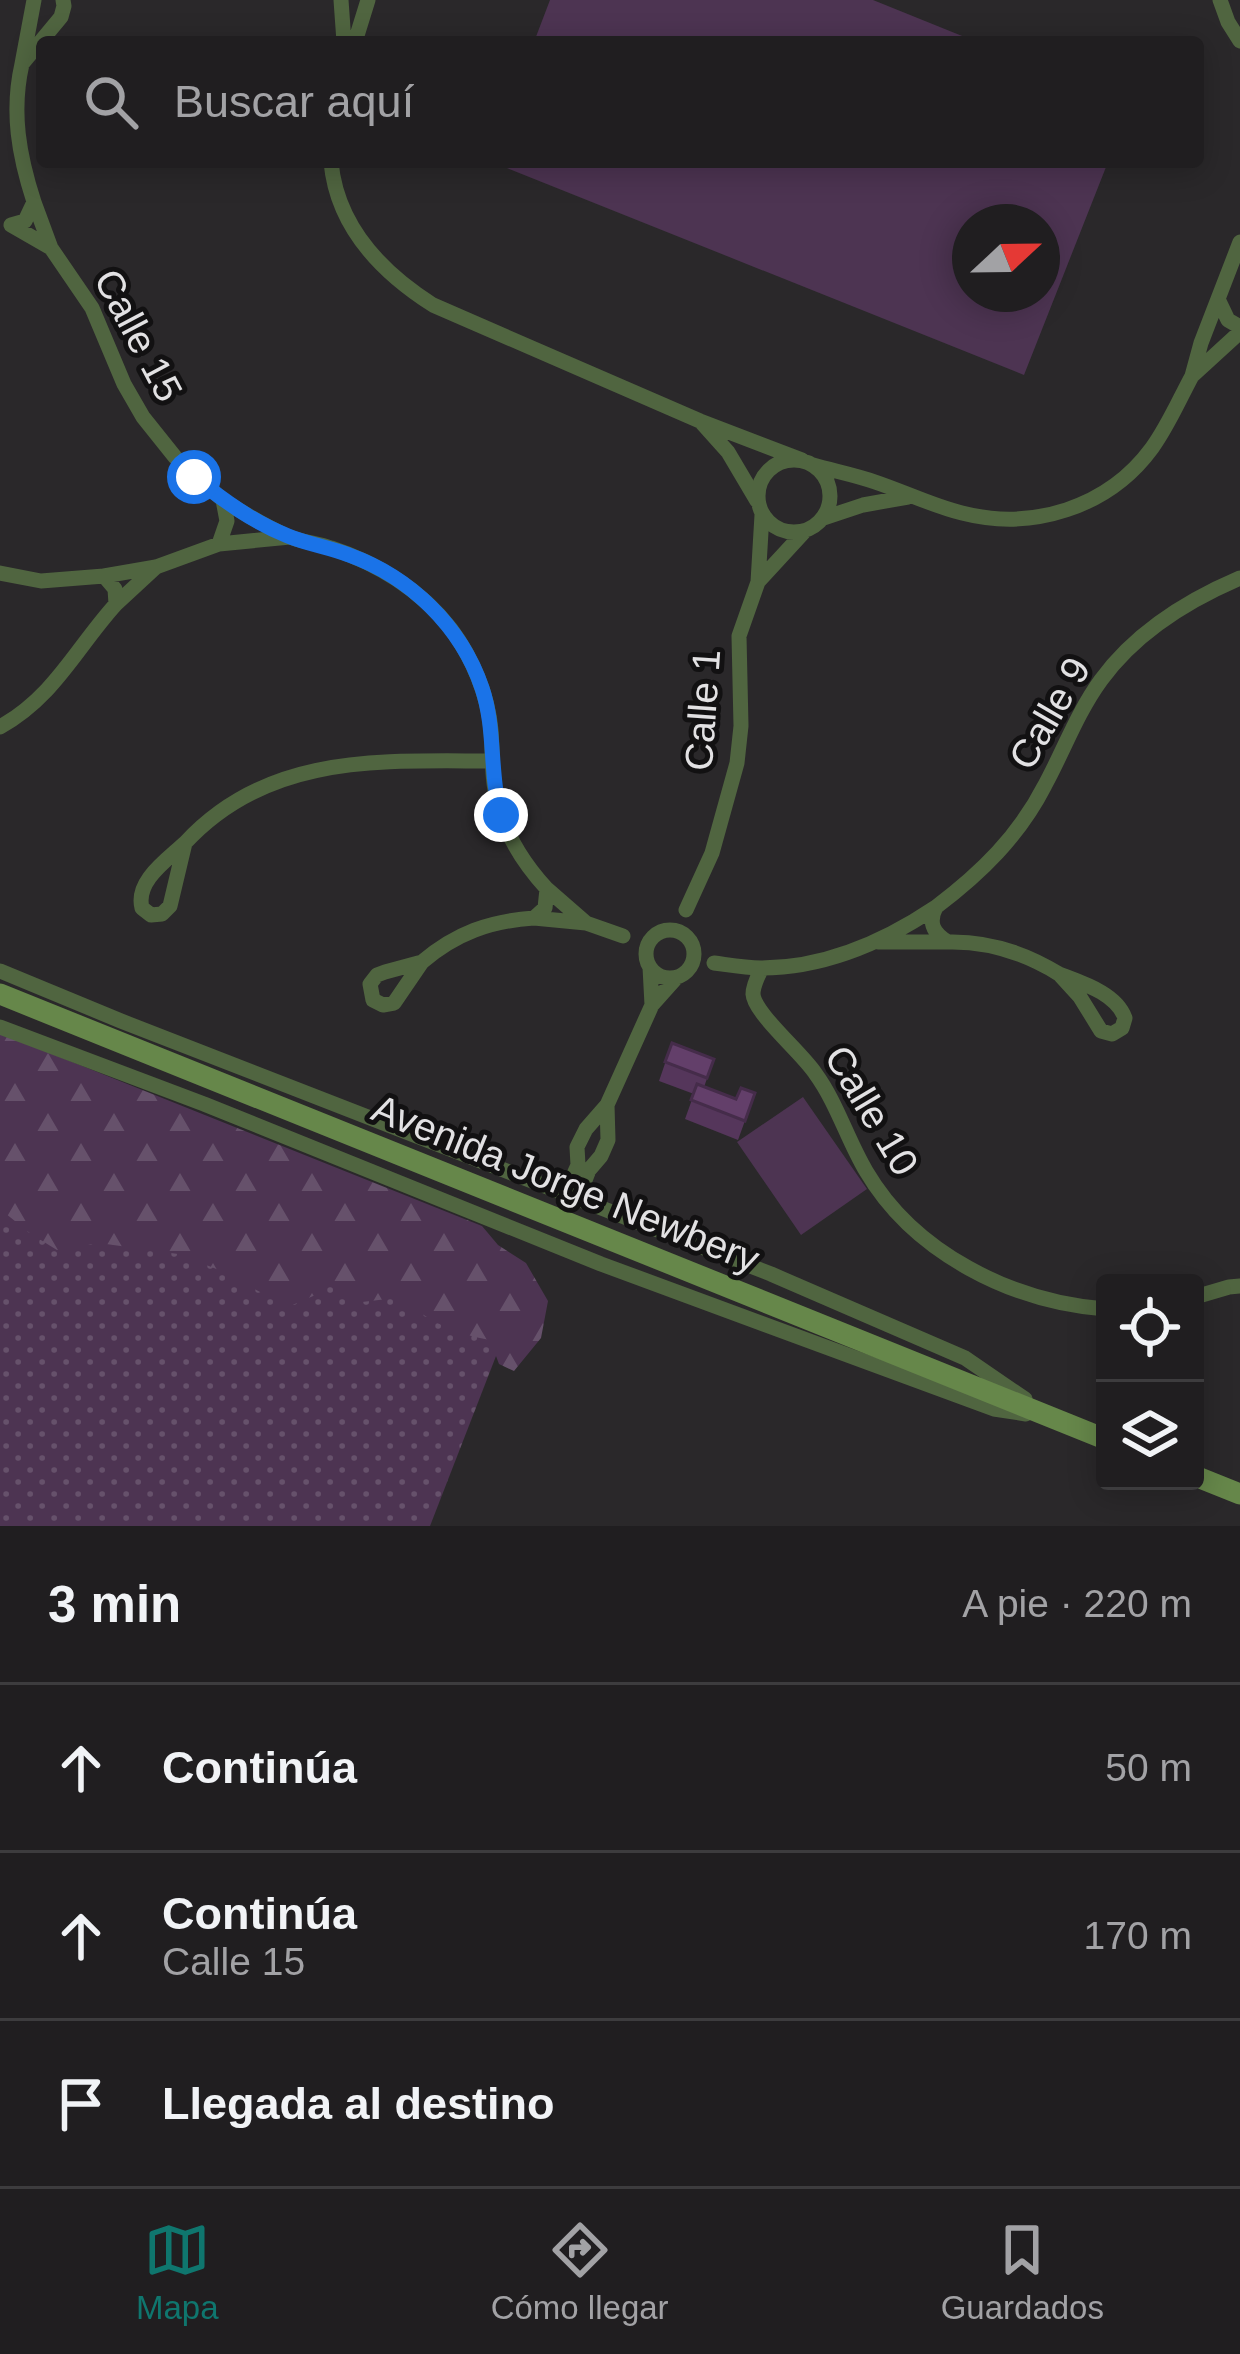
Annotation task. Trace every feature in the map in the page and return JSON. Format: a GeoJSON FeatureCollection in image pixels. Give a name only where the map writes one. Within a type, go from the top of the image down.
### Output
{"type":"FeatureCollection","features":[{"type":"Feature","properties":{"kind":"main road","name":"Avenida Jorge Newbery"},"geometry":{"type":"LineString","coordinates":[[0,994],[1096,1435]]}},
{"type":"Feature","properties":{"kind":"main road"},"geometry":{"type":"LineString","coordinates":[[1204,1480],[1240,1494]]}},
{"type":"Feature","properties":{"kind":"street"},"geometry":{"type":"LineString","coordinates":[[34,0],[16,98],[17,135],[51,248]]}},
{"type":"Feature","properties":{"kind":"street"},"geometry":{"type":"LineString","coordinates":[[45,36],[61,17],[63,0]]}},
{"type":"Feature","properties":{"kind":"street"},"geometry":{"type":"LineString","coordinates":[[340,0],[343,36]]}},
{"type":"Feature","properties":{"kind":"street"},"geometry":{"type":"LineString","coordinates":[[357,36],[368,0]]}},
{"type":"Feature","properties":{"kind":"street"},"geometry":{"type":"LineString","coordinates":[[1206,0],[1240,40]]}},
{"type":"Feature","properties":{"kind":"street"},"geometry":{"type":"LineString","coordinates":[[1220,0],[1228,22]]}},
{"type":"Feature","properties":{"kind":"street"},"geometry":{"type":"LineString","coordinates":[[22,64],[36,47]]}},
{"type":"Feature","properties":{"kind":"street"},"geometry":{"type":"LineString","coordinates":[[332,168],[357,237],[401,285],[433,305],[700,421],[808,462],[960,513],[1007,520],[1035,518],[1089,501],[1130,473],[1151,449],[1192,376],[1240,242]]}},
{"type":"Feature","properties":{"kind":"street"},"geometry":{"type":"LineString","coordinates":[[6,223],[25,221],[34,202]]}},
{"type":"Feature","properties":{"kind":"street"},"geometry":{"type":"LineString","coordinates":[[6,223],[51,248]]}},
{"type":"Feature","properties":{"kind":"street","name":"Calle 15"},"geometry":{"type":"LineString","coordinates":[[51,248],[92,308],[124,384],[159,440],[223,500],[290,537]]}},
{"type":"Feature","properties":{"kind":"street"},"geometry":{"type":"LineString","coordinates":[[1192,376],[1240,330],[1224,314],[1218,299]]}},
{"type":"Feature","properties":{"kind":"street"},"geometry":{"type":"LineString","coordinates":[[700,421],[728,452],[760,509],[780,530],[804,532]]}},
{"type":"Feature","properties":{"kind":"street"},"geometry":{"type":"LineString","coordinates":[[758,582],[758,491],[768,470],[778,463],[808,462],[829,483],[831,495],[824,518]]}},
{"type":"Feature","properties":{"kind":"street"},"geometry":{"type":"LineString","coordinates":[[758,582],[804,532],[824,518],[913,496]]}},
{"type":"Feature","properties":{"kind":"street"},"geometry":{"type":"LineString","coordinates":[[219,544],[227,521],[223,500]]}},
{"type":"Feature","properties":{"kind":"street"},"geometry":{"type":"LineString","coordinates":[[0,573],[41,580],[104,576],[156,568],[219,544],[290,537],[376,566],[411,590],[461,644],[482,688],[491,728],[497,802],[510,838],[547,890],[586,923]]}},
{"type":"Feature","properties":{"kind":"street"},"geometry":{"type":"LineString","coordinates":[[0,727],[37,702],[116,604],[156,568]]}},
{"type":"Feature","properties":{"kind":"street"},"geometry":{"type":"LineString","coordinates":[[104,576],[115,589],[116,604]]}},
{"type":"Feature","properties":{"kind":"street","name":"Calle 9"},"geometry":{"type":"LineString","coordinates":[[878,942],[936,907],[1013,836],[1045,786],[1077,717],[1138,639],[1200,597],[1240,578]]}},
{"type":"Feature","properties":{"kind":"street","name":"Calle 1"},"geometry":{"type":"LineString","coordinates":[[686,910],[712,853],[737,763],[739,637],[758,582]]}},
{"type":"Feature","properties":{"kind":"street"},"geometry":{"type":"LineString","coordinates":[[185,843],[240,799],[310,771],[386,760],[491,761]]}},
{"type":"Feature","properties":{"kind":"street"},"geometry":{"type":"LineString","coordinates":[[534,918],[544,908],[547,890]]}},
{"type":"Feature","properties":{"kind":"street"},"geometry":{"type":"LineString","coordinates":[[936,907],[934,932],[948,942]]}},
{"type":"Feature","properties":{"kind":"street"},"geometry":{"type":"LineString","coordinates":[[652,1005],[649,943],[686,910]]}},
{"type":"Feature","properties":{"kind":"street"},"geometry":{"type":"LineString","coordinates":[[584,1168],[577,1147],[586,1129],[607,1105],[652,1005],[694,959],[686,910]]}},
{"type":"Feature","properties":{"kind":"street"},"geometry":{"type":"LineString","coordinates":[[422,962],[473,929],[534,918],[586,923],[623,936],[681,933],[714,963]]}},
{"type":"Feature","properties":{"kind":"street"},"geometry":{"type":"LineString","coordinates":[[623,936],[665,978],[714,963],[762,968],[815,962],[878,942],[965,942],[1013,952],[1059,974]]}},
{"type":"Feature","properties":{"kind":"street","name":"Calle 10"},"geometry":{"type":"LineString","coordinates":[[762,968],[754,986],[755,1003],[802,1054],[827,1090],[867,1172],[889,1203],[922,1236],[963,1265],[1034,1296],[1096,1308]]}},
{"type":"Feature","properties":{"kind":"street"},"geometry":{"type":"LineString","coordinates":[[0,971],[771,1274],[965,1358],[1053,1418]]}},
{"type":"Feature","properties":{"kind":"street"},"geometry":{"type":"LineString","coordinates":[[0,1027],[645,1280],[994,1409],[1053,1418]]}},
{"type":"Feature","properties":{"kind":"street"},"geometry":{"type":"LineString","coordinates":[[572,1196],[584,1168],[601,1156],[608,1140],[607,1105]]}},
{"type":"Feature","properties":{"kind":"street"},"geometry":{"type":"LineString","coordinates":[[1204,1294],[1236,1284]]}},
{"type":"Feature","properties":{"kind":"green space"},"geometry":{"type":"Polygon","coordinates":[[[550,0],[873,0],[962,36],[536,36],[550,0]]]}},
{"type":"Feature","properties":{"kind":"green space"},"geometry":{"type":"Polygon","coordinates":[[[507,168],[1106,168],[1060,284],[1060,204],[952,204],[952,312],[1049,312],[1024,375],[507,168]]]}},
{"type":"Feature","properties":{"kind":"green space"},"geometry":{"type":"Polygon","coordinates":[[[0,1033],[482,1226],[498,1245],[526,1263],[548,1301],[541,1338],[514,1371],[499,1364],[490,1340],[436,1322],[391,1288],[387,1299],[362,1302],[330,1283],[320,1293],[288,1307],[178,1254],[99,1243],[57,1250],[0,1209],[0,1033]]]}},
{"type":"Feature","properties":{"kind":"green space"},"geometry":{"type":"Polygon","coordinates":[[[0,1060],[529,1271],[430,1526],[0,1526],[0,1060]]]}},
{"type":"Feature","properties":{"kind":"green space"},"geometry":{"type":"Polygon","coordinates":[[[803,1097],[867,1189],[801,1235],[737,1142],[803,1097]]]}},
{"type":"Feature","properties":{"kind":"building"},"geometry":{"type":"Polygon","coordinates":[[[672,1043],[714,1059],[707,1078],[665,1062],[672,1043]]]}},
{"type":"Feature","properties":{"kind":"building"},"geometry":{"type":"Polygon","coordinates":[[[697,1084],[736,1099],[741,1088],[755,1093],[745,1121],[691,1100],[697,1084]]]}},
{"type":"Feature","properties":{"kind":"route"},"geometry":{"type":"LineString","coordinates":[[194,477],[223,500],[290,537],[376,566],[442,619],[461,644],[482,688],[501,815]]}}]}
